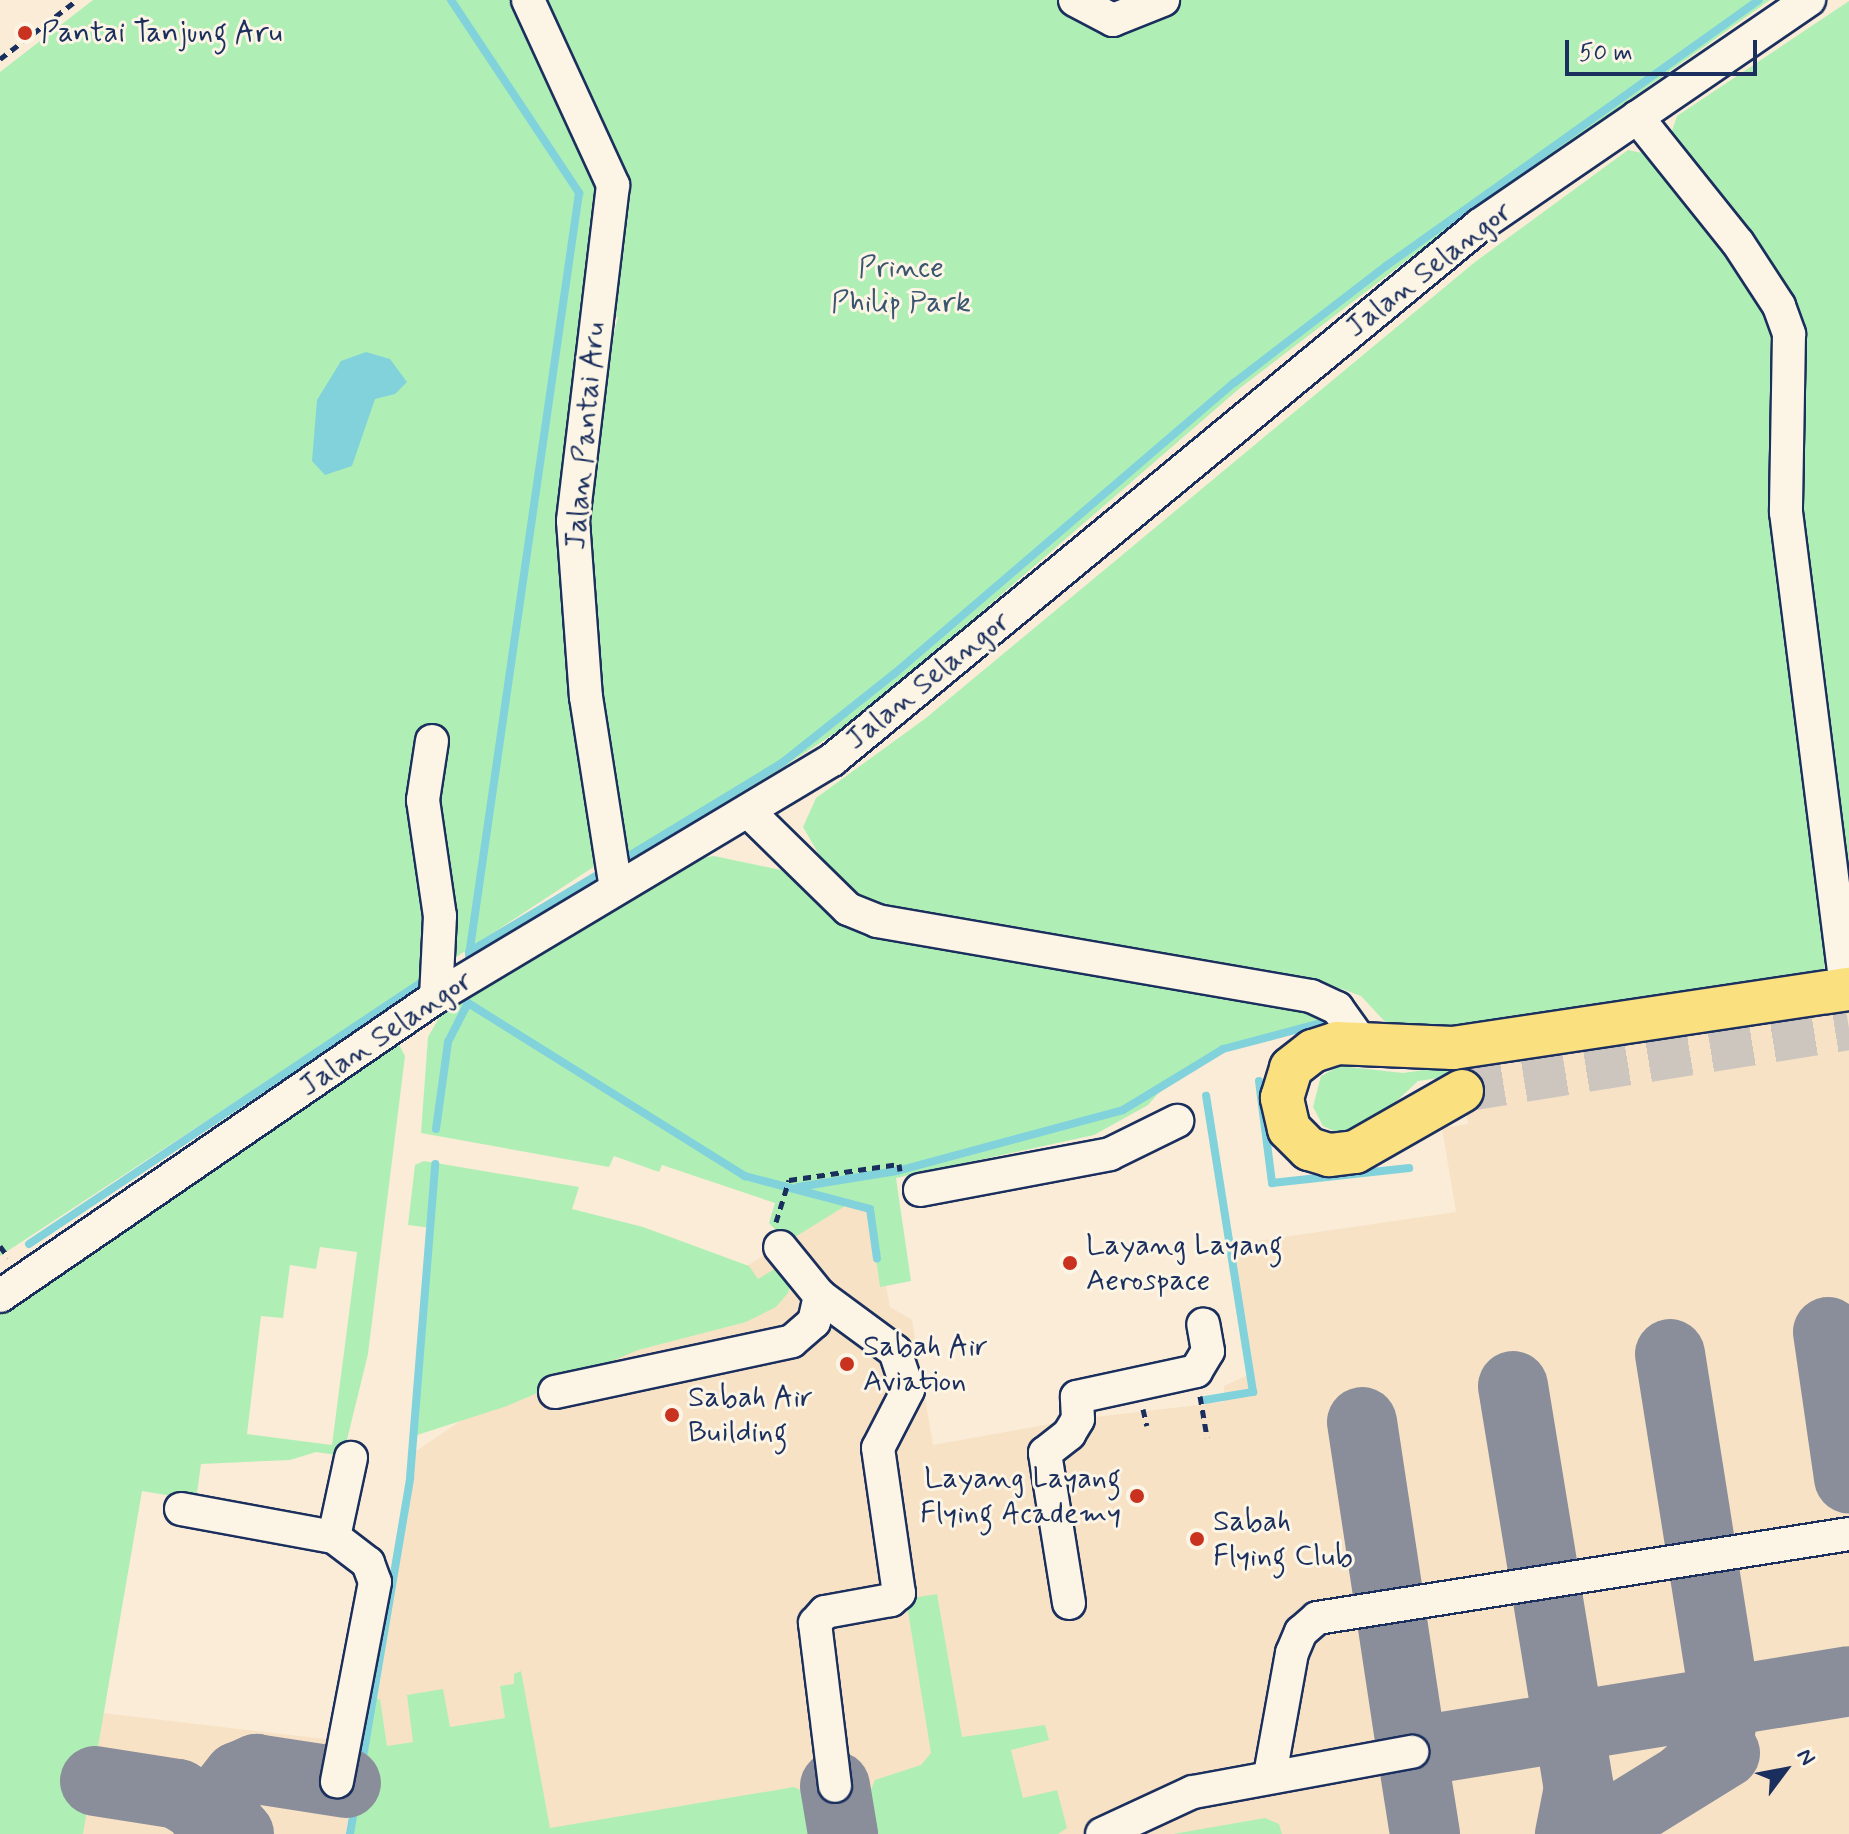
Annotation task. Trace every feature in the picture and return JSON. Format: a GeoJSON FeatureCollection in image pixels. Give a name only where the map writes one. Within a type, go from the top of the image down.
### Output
{"type":"FeatureCollection","features":[{"type":"Feature","properties":{"kind":"main road"},"geometry":{"type":"LineString","coordinates":[[1462,1091],[1355,1152],[1329,1155],[1309,1149],[1289,1129],[1282,1098],[1291,1068],[1313,1051],[1362,1043],[1453,1048],[1847,989]]}},
{"type":"Feature","properties":{"kind":"street","name":"Jalan Pantai Aru"},"geometry":{"type":"LineString","coordinates":[[528,0],[613,185],[573,521],[586,697],[616,889]]}},
{"type":"Feature","properties":{"kind":"street"},"geometry":{"type":"LineString","coordinates":[[1075,0],[1113,20],[1163,0]]}},
{"type":"Feature","properties":{"kind":"street","name":"Jalan Selangor"},"geometry":{"type":"LineString","coordinates":[[0,1296],[436,997],[750,813],[832,760],[1480,225],[1809,0]]}},
{"type":"Feature","properties":{"kind":"street"},"geometry":{"type":"LineString","coordinates":[[1637,117],[1738,243],[1779,306],[1789,334],[1786,512],[1847,989]]}},
{"type":"Feature","properties":{"kind":"street"},"geometry":{"type":"LineString","coordinates":[[432,741],[423,800],[440,916],[436,997]]}},
{"type":"Feature","properties":{"kind":"street"},"geometry":{"type":"LineString","coordinates":[[750,813],[848,909],[877,921],[1311,996],[1337,1008],[1362,1043]]}},
{"type":"Feature","properties":{"kind":"street"},"geometry":{"type":"LineString","coordinates":[[920,1190],[1110,1154],[1177,1121]]}},
{"type":"Feature","properties":{"kind":"street"},"geometry":{"type":"LineString","coordinates":[[780,1247],[820,1296],[895,1351],[908,1390],[878,1448],[899,1593],[891,1600],[825,1612],[815,1623],[835,1786]]}},
{"type":"Feature","properties":{"kind":"street"},"geometry":{"type":"LineString","coordinates":[[555,1392],[792,1341],[814,1322],[820,1296]]}},
{"type":"Feature","properties":{"kind":"street"},"geometry":{"type":"LineString","coordinates":[[1069,1603],[1045,1453],[1069,1434],[1078,1419],[1077,1397],[1196,1371],[1208,1351],[1203,1324]]}},
{"type":"Feature","properties":{"kind":"street"},"geometry":{"type":"LineString","coordinates":[[334,1537],[351,1458]]}},
{"type":"Feature","properties":{"kind":"street"},"geometry":{"type":"LineString","coordinates":[[181,1509],[334,1537],[368,1563],[375,1582],[337,1781]]}},
{"type":"Feature","properties":{"kind":"street"},"geometry":{"type":"LineString","coordinates":[[1270,1775],[1292,1653],[1301,1632],[1317,1618],[1849,1534]]}},
{"type":"Feature","properties":{"kind":"street"},"geometry":{"type":"LineString","coordinates":[[1102,1834],[1193,1792],[1270,1775],[1412,1752]]}},
{"type":"Feature","properties":{"kind":"path"},"geometry":{"type":"LineString","coordinates":[[0,59],[77,0]]}},
{"type":"Feature","properties":{"kind":"path"},"geometry":{"type":"LineString","coordinates":[[786,1192],[789,1180],[899,1164]]}},
{"type":"Feature","properties":{"kind":"path"},"geometry":{"type":"LineString","coordinates":[[1196,1371],[1207,1437]]}},
{"type":"Feature","properties":{"kind":"shaded area"},"geometry":{"type":"Polygon","coordinates":[[[1849,994],[1849,1834],[350,1834],[412,1454],[475,1411],[638,1333],[883,1182],[896,1284],[886,1286],[890,1307],[912,1320],[933,1445],[1078,1419],[1224,1402],[1224,1386],[1248,1375],[1229,1245],[1456,1212],[1442,1128],[1468,1124],[1457,1054],[1849,994]]]}},
{"type":"Feature","properties":{"kind":"shaded area"},"geometry":{"type":"Polygon","coordinates":[[[103,1713],[359,1743],[346,1834],[83,1834],[103,1713]]]}},
{"type":"Feature","properties":{"kind":"green space","name":"Prince Philip Park"},"geometry":{"type":"Polygon","coordinates":[[[93,0],[1770,0],[1452,226],[1240,388],[860,717],[632,865],[618,859],[584,521],[592,420],[618,317],[591,309],[573,702],[595,866],[0,1256],[0,72],[93,0]]]}},
{"type":"Feature","properties":{"kind":"green space"},"geometry":{"type":"Polygon","coordinates":[[[1849,1],[1849,901],[1800,504],[1804,351],[1671,134],[1677,116],[1849,1]]]}},
{"type":"Feature","properties":{"kind":"green space"},"geometry":{"type":"Polygon","coordinates":[[[1628,150],[1647,154],[1727,253],[1765,309],[1775,336],[1770,513],[1826,942],[1824,976],[1487,1029],[1388,1025],[1361,996],[1342,989],[891,913],[856,898],[831,875],[803,827],[816,798],[926,718],[1475,262],[1628,150]]]}},
{"type":"Feature","properties":{"kind":"green space"},"geometry":{"type":"Polygon","coordinates":[[[714,856],[781,870],[832,906],[1325,1014],[1325,1022],[1223,1049],[1169,1081],[1148,1105],[1094,1135],[896,1178],[911,1281],[880,1287],[869,1209],[850,1203],[787,1242],[769,1223],[775,1203],[662,1165],[659,1172],[614,1156],[609,1167],[421,1133],[428,1037],[446,1006],[694,859],[714,856]]]}},
{"type":"Feature","properties":{"kind":"green space"},"geometry":{"type":"Polygon","coordinates":[[[396,1039],[405,1056],[368,1354],[343,1456],[316,1452],[290,1460],[201,1464],[196,1500],[142,1491],[83,1834],[0,1834],[0,1308],[396,1039]],[[320,1247],[316,1269],[290,1265],[283,1318],[261,1316],[247,1434],[332,1445],[357,1252],[320,1247]]]}},
{"type":"Feature","properties":{"kind":"green space"},"geometry":{"type":"Polygon","coordinates":[[[1340,1066],[1403,1073],[1452,1066],[1453,1076],[1418,1081],[1372,1124],[1343,1135],[1323,1126],[1313,1107],[1321,1076],[1340,1066]]]}},
{"type":"Feature","properties":{"kind":"green space"},"geometry":{"type":"Polygon","coordinates":[[[424,1161],[579,1187],[572,1209],[643,1227],[749,1266],[758,1279],[778,1267],[791,1282],[788,1293],[776,1307],[746,1322],[638,1350],[507,1406],[414,1436],[432,1228],[408,1225],[415,1165],[424,1161]]]}},
{"type":"Feature","properties":{"kind":"green space"},"geometry":{"type":"Polygon","coordinates":[[[937,1594],[962,1737],[1045,1725],[1049,1740],[1011,1750],[1023,1798],[1057,1790],[1067,1828],[1058,1834],[868,1834],[866,1802],[875,1780],[921,1765],[931,1753],[906,1599],[937,1594]]]}},
{"type":"Feature","properties":{"kind":"green space"},"geometry":{"type":"Polygon","coordinates":[[[521,1671],[550,1828],[794,1787],[806,1793],[828,1834],[350,1834],[372,1700],[380,1699],[387,1746],[413,1742],[407,1695],[443,1689],[450,1727],[505,1718],[500,1686],[514,1684],[514,1674],[521,1671]]]}},
{"type":"Feature","properties":{"kind":"green space"},"geometry":{"type":"Polygon","coordinates":[[[1265,1818],[1279,1824],[1282,1834],[1173,1834],[1265,1818]]]}},
{"type":"Feature","properties":{"kind":"water"},"geometry":{"type":"Polygon","coordinates":[[[366,352],[390,359],[407,382],[395,394],[375,399],[352,466],[325,475],[312,461],[317,400],[341,361],[366,352]]]}},
{"type":"Feature","properties":{"kind":"waterway"},"geometry":{"type":"LineString","coordinates":[[451,0],[579,193],[469,955]]}},
{"type":"Feature","properties":{"kind":"waterway"},"geometry":{"type":"LineString","coordinates":[[619,862],[782,763],[894,674],[1234,383],[1386,266],[1759,0]]}},
{"type":"Feature","properties":{"kind":"waterway"},"geometry":{"type":"LineString","coordinates":[[469,952],[604,871]]}},
{"type":"Feature","properties":{"kind":"waterway"},"geometry":{"type":"LineString","coordinates":[[29,1244],[423,981]]}},
{"type":"Feature","properties":{"kind":"waterway"},"geometry":{"type":"LineString","coordinates":[[436,1129],[448,1042],[468,1003],[745,1176],[870,1209],[877,1259]]}},
{"type":"Feature","properties":{"kind":"waterway"},"geometry":{"type":"LineString","coordinates":[[798,1187],[897,1171],[1123,1110],[1223,1049],[1325,1022]]}},
{"type":"Feature","properties":{"kind":"waterway"},"geometry":{"type":"LineString","coordinates":[[1259,1081],[1272,1183],[1409,1168]]}},
{"type":"Feature","properties":{"kind":"waterway"},"geometry":{"type":"LineString","coordinates":[[1205,1400],[1253,1392],[1206,1096]]}},
{"type":"Feature","properties":{"kind":"waterway"},"geometry":{"type":"LineString","coordinates":[[350,1834],[410,1478],[435,1164]]}},
{"type":"Feature","properties":{"kind":"taxiway"},"geometry":{"type":"LineString","coordinates":[[1828,1332],[1849,1478]]}},
{"type":"Feature","properties":{"kind":"taxiway"},"geometry":{"type":"LineString","coordinates":[[1670,1354],[1725,1701],[1719,1737],[1710,1754],[1685,1777]]}},
{"type":"Feature","properties":{"kind":"taxiway"},"geometry":{"type":"LineString","coordinates":[[1513,1386],[1579,1788],[1570,1834]]}},
{"type":"Feature","properties":{"kind":"taxiway"},"geometry":{"type":"LineString","coordinates":[[1362,1422],[1412,1752],[1849,1681]]}},
{"type":"Feature","properties":{"kind":"taxiway"},"geometry":{"type":"LineString","coordinates":[[1412,1752],[1425,1834]]}},
{"type":"Feature","properties":{"kind":"taxiway"},"geometry":{"type":"LineString","coordinates":[[1594,1834],[1725,1753]]}},
{"type":"Feature","properties":{"kind":"taxiway"},"geometry":{"type":"LineString","coordinates":[[239,1834],[222,1816],[219,1801],[238,1777],[256,1769],[346,1783]]}},
{"type":"Feature","properties":{"kind":"taxiway"},"geometry":{"type":"LineString","coordinates":[[95,1781],[178,1794],[200,1808],[214,1834]]}},
{"type":"Feature","properties":{"kind":"taxiway"},"geometry":{"type":"LineString","coordinates":[[835,1786],[843,1834]]}},
{"type":"Feature","properties":{"kind":"tunnel"},"geometry":{"type":"LineString","coordinates":[[1462,1091],[1849,1029]]}},
{"type":"Feature","properties":{"kind":"place","name":"Pantai Tanjung Aru"},"geometry":{"type":"Point","coordinates":[25,33]}},
{"type":"Feature","properties":{"kind":"place","name":"Layang Layang Aerospace"},"geometry":{"type":"Point","coordinates":[1070,1263]}},
{"type":"Feature","properties":{"kind":"place","name":"Sabah Air Aviation"},"geometry":{"type":"Point","coordinates":[847,1364]}},
{"type":"Feature","properties":{"kind":"place","name":"Sabah Air Building"},"geometry":{"type":"Point","coordinates":[672,1415]}},
{"type":"Feature","properties":{"kind":"place","name":"Layang Layang Flying Academy"},"geometry":{"type":"Point","coordinates":[1137,1496]}},
{"type":"Feature","properties":{"kind":"place","name":"Sabah Flying Club"},"geometry":{"type":"Point","coordinates":[1197,1539]}}]}
